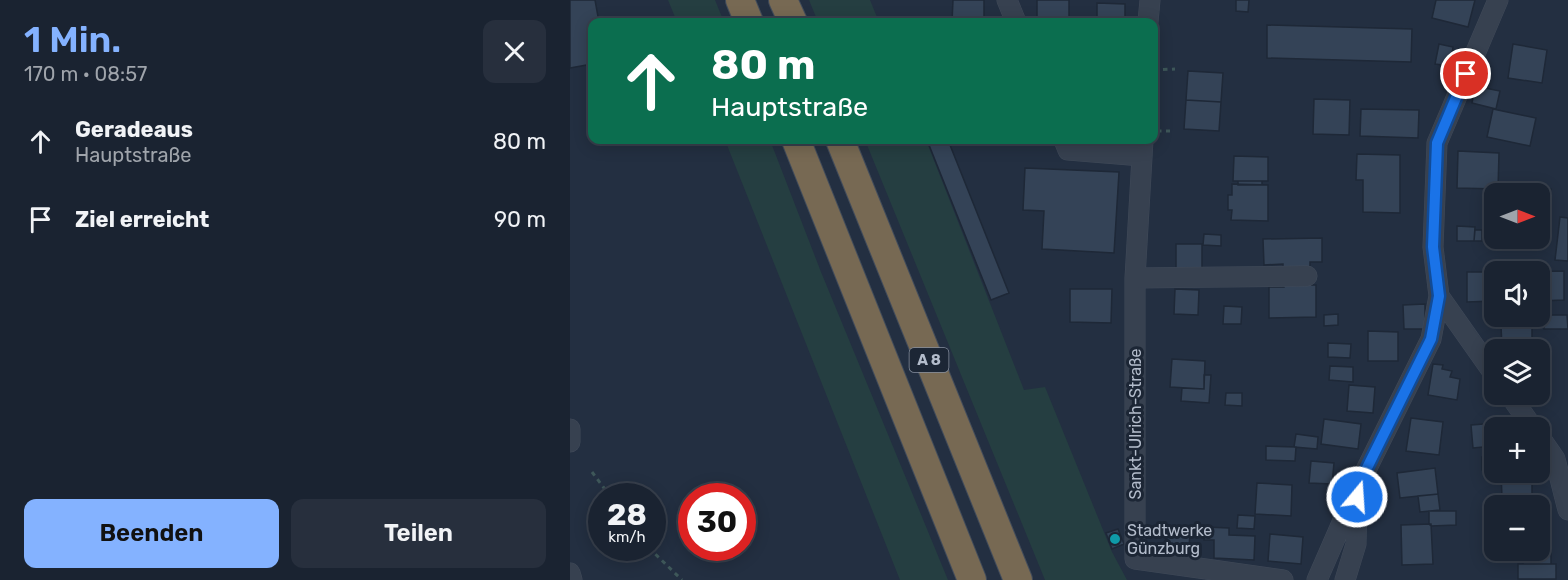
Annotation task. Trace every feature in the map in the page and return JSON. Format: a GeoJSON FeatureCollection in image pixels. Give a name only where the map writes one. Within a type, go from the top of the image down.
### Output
{"type":"FeatureCollection","features":[{"type":"Feature","properties":{"kind":"highway"},"geometry":{"type":"LineString","coordinates":[[740,0],[747,18]]}},
{"type":"Feature","properties":{"kind":"highway"},"geometry":{"type":"LineString","coordinates":[[783,0],[791,18]]}},
{"type":"Feature","properties":{"kind":"highway","name":"A 8"},"geometry":{"type":"LineString","coordinates":[[798,144],[972,580]]}},
{"type":"Feature","properties":{"kind":"highway","name":"A 8"},"geometry":{"type":"LineString","coordinates":[[842,144],[1018,580]]}},
{"type":"Feature","properties":{"kind":"street"},"geometry":{"type":"LineString","coordinates":[[1007,0],[1014,18]]}},
{"type":"Feature","properties":{"kind":"street"},"geometry":{"type":"LineString","coordinates":[[1148,18],[1150,0]]}},
{"type":"Feature","properties":{"kind":"street"},"geometry":{"type":"LineString","coordinates":[[1317,580],[1358,486],[1431,339],[1439,296],[1433,247],[1437,143],[1498,0]]}},
{"type":"Feature","properties":{"kind":"street"},"geometry":{"type":"LineString","coordinates":[[1066,144],[1068,150],[1142,148]]}},
{"type":"Feature","properties":{"kind":"street","name":"Sankt-Ulrich-Straße"},"geometry":{"type":"LineString","coordinates":[[1142,148],[1135,278],[1135,559],[1283,580]]}},
{"type":"Feature","properties":{"kind":"street"},"geometry":{"type":"LineString","coordinates":[[1135,278],[1307,276]]}},
{"type":"Feature","properties":{"kind":"street"},"geometry":{"type":"LineString","coordinates":[[1439,296],[1484,360]]}},
{"type":"Feature","properties":{"kind":"street"},"geometry":{"type":"LineString","coordinates":[[570,429],[570,442]]}},
{"type":"Feature","properties":{"kind":"street"},"geometry":{"type":"LineString","coordinates":[[1550,445],[1562,454],[1568,510]]}},
{"type":"Feature","properties":{"kind":"street"},"geometry":{"type":"LineString","coordinates":[[1345,580],[1356,544],[1358,486]]}},
{"type":"Feature","properties":{"kind":"street"},"geometry":{"type":"LineString","coordinates":[[570,573],[572,580]]}},
{"type":"Feature","properties":{"kind":"path"},"geometry":{"type":"LineString","coordinates":[[1158,70],[1175,69]]}},
{"type":"Feature","properties":{"kind":"path"},"geometry":{"type":"LineString","coordinates":[[1158,131],[1170,131]]}},
{"type":"Feature","properties":{"kind":"path"},"geometry":{"type":"LineString","coordinates":[[592,472],[600,483]]}},
{"type":"Feature","properties":{"kind":"path"},"geometry":{"type":"LineString","coordinates":[[662,561],[682,580]]}},
{"type":"Feature","properties":{"kind":"green space"},"geometry":{"type":"Polygon","coordinates":[[[668,0],[715,0],[722,18],[675,18],[668,0]]]}},
{"type":"Feature","properties":{"kind":"green space"},"geometry":{"type":"Polygon","coordinates":[[[809,0],[870,0],[877,18],[816,18],[809,0]]]}},
{"type":"Feature","properties":{"kind":"green space"},"geometry":{"type":"Polygon","coordinates":[[[727,144],[772,144],[821,272],[948,580],[900,580],[727,144]]]}},
{"type":"Feature","properties":{"kind":"green space"},"geometry":{"type":"Polygon","coordinates":[[[867,144],[928,144],[1024,390],[1045,387],[1112,552],[1127,580],[1045,580],[867,144]]]}},
{"type":"Feature","properties":{"kind":"building"},"geometry":{"type":"Polygon","coordinates":[[[570,0],[595,0],[598,18],[588,18],[588,65],[570,68],[570,0]]]}},
{"type":"Feature","properties":{"kind":"building"},"geometry":{"type":"Polygon","coordinates":[[[953,0],[984,0],[984,18],[952,18],[953,0]]]}},
{"type":"Feature","properties":{"kind":"building"},"geometry":{"type":"Polygon","coordinates":[[[1037,0],[1069,0],[1069,18],[1037,18],[1037,0]]]}},
{"type":"Feature","properties":{"kind":"building"},"geometry":{"type":"Polygon","coordinates":[[[1236,0],[1249,0],[1248,12],[1236,11],[1236,0]]]}},
{"type":"Feature","properties":{"kind":"building"},"geometry":{"type":"Polygon","coordinates":[[[1436,0],[1475,0],[1468,27],[1432,18],[1436,0]]]}},
{"type":"Feature","properties":{"kind":"building"},"geometry":{"type":"Polygon","coordinates":[[[1097,3],[1125,4],[1125,18],[1097,18],[1097,3]]]}},
{"type":"Feature","properties":{"kind":"building"},"geometry":{"type":"Polygon","coordinates":[[[1267,25],[1412,29],[1411,62],[1267,58],[1267,25]]]}},
{"type":"Feature","properties":{"kind":"building"},"geometry":{"type":"Polygon","coordinates":[[[1439,44],[1453,47],[1450,66],[1435,64],[1439,44]]]}},
{"type":"Feature","properties":{"kind":"building"},"geometry":{"type":"Polygon","coordinates":[[[1513,44],[1547,50],[1542,83],[1508,78],[1513,44]]]}},
{"type":"Feature","properties":{"kind":"building"},"geometry":{"type":"Polygon","coordinates":[[[1188,71],[1223,73],[1221,102],[1186,100],[1188,71]]]}},
{"type":"Feature","properties":{"kind":"building"},"geometry":{"type":"Polygon","coordinates":[[[1475,86],[1500,91],[1496,109],[1472,103],[1475,86]]]}},
{"type":"Feature","properties":{"kind":"building"},"geometry":{"type":"Polygon","coordinates":[[[1314,99],[1350,100],[1349,135],[1313,134],[1314,99]]]}},
{"type":"Feature","properties":{"kind":"building"},"geometry":{"type":"Polygon","coordinates":[[[1186,100],[1221,102],[1219,131],[1184,129],[1186,100]]]}},
{"type":"Feature","properties":{"kind":"building"},"geometry":{"type":"Polygon","coordinates":[[[1361,109],[1419,110],[1418,138],[1360,136],[1361,109]]]}},
{"type":"Feature","properties":{"kind":"building"},"geometry":{"type":"Polygon","coordinates":[[[1493,109],[1536,118],[1530,146],[1487,137],[1493,109]]]}},
{"type":"Feature","properties":{"kind":"building"},"geometry":{"type":"Polygon","coordinates":[[[929,144],[950,144],[1009,293],[991,300],[929,144]]]}},
{"type":"Feature","properties":{"kind":"building"},"geometry":{"type":"Polygon","coordinates":[[[1458,151],[1499,153],[1498,183],[1484,183],[1484,189],[1457,188],[1458,151]]]}},
{"type":"Feature","properties":{"kind":"building"},"geometry":{"type":"Polygon","coordinates":[[[1357,154],[1400,155],[1400,213],[1363,212],[1363,180],[1356,180],[1357,154]]]}},
{"type":"Feature","properties":{"kind":"building"},"geometry":{"type":"Polygon","coordinates":[[[1234,156],[1268,157],[1268,181],[1233,181],[1234,156]]]}},
{"type":"Feature","properties":{"kind":"building"},"geometry":{"type":"Polygon","coordinates":[[[1025,168],[1119,172],[1114,253],[1042,249],[1044,211],[1023,210],[1025,168]]]}},
{"type":"Feature","properties":{"kind":"building"},"geometry":{"type":"Polygon","coordinates":[[[1238,181],[1262,181],[1262,185],[1238,185],[1238,181]]]}},
{"type":"Feature","properties":{"kind":"building"},"geometry":{"type":"Polygon","coordinates":[[[1232,184],[1268,185],[1268,221],[1231,220],[1232,210],[1228,210],[1228,195],[1232,195],[1232,184]]]}},
{"type":"Feature","properties":{"kind":"building"},"geometry":{"type":"Polygon","coordinates":[[[1560,217],[1568,218],[1568,261],[1555,260],[1560,217]]]}},
{"type":"Feature","properties":{"kind":"building"},"geometry":{"type":"Polygon","coordinates":[[[1457,226],[1475,227],[1474,241],[1457,241],[1457,226]]]}},
{"type":"Feature","properties":{"kind":"building"},"geometry":{"type":"Polygon","coordinates":[[[1475,230],[1482,230],[1482,241],[1474,241],[1475,230]]]}},
{"type":"Feature","properties":{"kind":"building"},"geometry":{"type":"Polygon","coordinates":[[[1204,234],[1221,235],[1221,246],[1203,245],[1204,234]]]}},
{"type":"Feature","properties":{"kind":"building"},"geometry":{"type":"Polygon","coordinates":[[[1322,238],[1322,262],[1310,262],[1310,271],[1283,272],[1283,264],[1264,265],[1263,239],[1322,238]]]}},
{"type":"Feature","properties":{"kind":"building"},"geometry":{"type":"Polygon","coordinates":[[[1176,244],[1202,244],[1202,269],[1176,268],[1176,244]]]}},
{"type":"Feature","properties":{"kind":"building"},"geometry":{"type":"Polygon","coordinates":[[[1550,271],[1564,271],[1564,300],[1550,301],[1550,271]]]}},
{"type":"Feature","properties":{"kind":"building"},"geometry":{"type":"Polygon","coordinates":[[[1467,272],[1484,272],[1484,301],[1467,302],[1467,272]]]}},
{"type":"Feature","properties":{"kind":"building"},"geometry":{"type":"Polygon","coordinates":[[[1284,285],[1316,285],[1316,317],[1269,318],[1269,287],[1284,287],[1284,285]]]}},
{"type":"Feature","properties":{"kind":"building"},"geometry":{"type":"Polygon","coordinates":[[[1070,289],[1112,289],[1111,323],[1070,322],[1070,289]]]}},
{"type":"Feature","properties":{"kind":"building"},"geometry":{"type":"Polygon","coordinates":[[[1175,289],[1199,290],[1198,315],[1174,314],[1175,289]]]}},
{"type":"Feature","properties":{"kind":"building"},"geometry":{"type":"Polygon","coordinates":[[[1425,304],[1425,329],[1404,329],[1403,305],[1425,304]]]}},
{"type":"Feature","properties":{"kind":"building"},"geometry":{"type":"Polygon","coordinates":[[[1224,306],[1242,307],[1241,324],[1223,324],[1224,306]]]}},
{"type":"Feature","properties":{"kind":"building"},"geometry":{"type":"Polygon","coordinates":[[[1338,314],[1338,325],[1324,326],[1324,315],[1338,314]]]}},
{"type":"Feature","properties":{"kind":"building"},"geometry":{"type":"Polygon","coordinates":[[[1550,315],[1567,315],[1568,329],[1544,329],[1544,327],[1550,327],[1550,315]]]}},
{"type":"Feature","properties":{"kind":"building"},"geometry":{"type":"Polygon","coordinates":[[[1501,327],[1532,327],[1532,339],[1502,339],[1501,327]]]}},
{"type":"Feature","properties":{"kind":"building"},"geometry":{"type":"Polygon","coordinates":[[[1368,331],[1398,332],[1398,361],[1368,361],[1368,331]]]}},
{"type":"Feature","properties":{"kind":"building"},"geometry":{"type":"Polygon","coordinates":[[[1328,343],[1351,344],[1350,358],[1328,357],[1328,343]]]}},
{"type":"Feature","properties":{"kind":"building"},"geometry":{"type":"Polygon","coordinates":[[[1172,359],[1205,361],[1204,389],[1170,387],[1172,359]]]}},
{"type":"Feature","properties":{"kind":"building"},"geometry":{"type":"Polygon","coordinates":[[[1433,364],[1443,365],[1442,369],[1452,371],[1450,377],[1460,379],[1457,400],[1428,395],[1433,364]]]}},
{"type":"Feature","properties":{"kind":"building"},"geometry":{"type":"Polygon","coordinates":[[[1330,366],[1353,367],[1353,382],[1329,380],[1330,366]]]}},
{"type":"Feature","properties":{"kind":"building"},"geometry":{"type":"Polygon","coordinates":[[[1204,375],[1211,375],[1209,403],[1181,401],[1182,388],[1204,389],[1204,375]]]}},
{"type":"Feature","properties":{"kind":"building"},"geometry":{"type":"Polygon","coordinates":[[[1349,385],[1375,387],[1373,413],[1347,411],[1349,385]]]}},
{"type":"Feature","properties":{"kind":"building"},"geometry":{"type":"Polygon","coordinates":[[[1226,393],[1242,393],[1242,406],[1225,405],[1226,393]]]}},
{"type":"Feature","properties":{"kind":"building"},"geometry":{"type":"Polygon","coordinates":[[[1411,418],[1443,422],[1439,455],[1406,451],[1411,418]]]}},
{"type":"Feature","properties":{"kind":"building"},"geometry":{"type":"Polygon","coordinates":[[[1324,419],[1361,424],[1358,449],[1321,444],[1324,419]]]}},
{"type":"Feature","properties":{"kind":"building"},"geometry":{"type":"Polygon","coordinates":[[[1484,424],[1484,447],[1473,448],[1471,425],[1484,424]]]}},
{"type":"Feature","properties":{"kind":"building"},"geometry":{"type":"Polygon","coordinates":[[[1296,434],[1318,437],[1317,449],[1294,447],[1296,434]]]}},
{"type":"Feature","properties":{"kind":"building"},"geometry":{"type":"Polygon","coordinates":[[[1266,446],[1296,447],[1295,461],[1266,460],[1266,446]]]}},
{"type":"Feature","properties":{"kind":"building"},"geometry":{"type":"Polygon","coordinates":[[[1482,457],[1484,457],[1484,470],[1482,470],[1482,457]]]}},
{"type":"Feature","properties":{"kind":"building"},"geometry":{"type":"Polygon","coordinates":[[[1311,461],[1334,463],[1332,484],[1309,483],[1311,461]]]}},
{"type":"Feature","properties":{"kind":"building"},"geometry":{"type":"Polygon","coordinates":[[[1435,468],[1438,494],[1400,498],[1397,473],[1435,468]]]}},
{"type":"Feature","properties":{"kind":"building"},"geometry":{"type":"Polygon","coordinates":[[[1257,483],[1292,485],[1291,516],[1255,514],[1257,483]]]}},
{"type":"Feature","properties":{"kind":"building"},"geometry":{"type":"Polygon","coordinates":[[[1501,483],[1532,483],[1532,495],[1502,495],[1501,483]]]}},
{"type":"Feature","properties":{"kind":"building"},"geometry":{"type":"Polygon","coordinates":[[[1438,494],[1440,510],[1420,512],[1418,496],[1438,494]]]}},
{"type":"Feature","properties":{"kind":"building"},"geometry":{"type":"Polygon","coordinates":[[[1429,511],[1456,511],[1456,525],[1431,526],[1429,511]]]}},
{"type":"Feature","properties":{"kind":"building"},"geometry":{"type":"Polygon","coordinates":[[[1238,515],[1255,516],[1254,529],[1237,528],[1238,515]]]}},
{"type":"Feature","properties":{"kind":"building"},"geometry":{"type":"Polygon","coordinates":[[[1431,524],[1433,564],[1402,565],[1401,525],[1431,524]]]}},
{"type":"Feature","properties":{"kind":"building"},"geometry":{"type":"Polygon","coordinates":[[[1205,527],[1229,528],[1229,535],[1255,536],[1254,560],[1214,558],[1214,540],[1204,540],[1205,527]]]}},
{"type":"Feature","properties":{"kind":"building"},"geometry":{"type":"Polygon","coordinates":[[[1551,528],[1551,564],[1523,564],[1523,561],[1550,561],[1551,528]]]}},
{"type":"Feature","properties":{"kind":"building","name":"Stadtwerke Günzburg"},"geometry":{"type":"Polygon","coordinates":[[[1118,529],[1124,544],[1112,549],[1106,533],[1118,529]]]}},
{"type":"Feature","properties":{"kind":"building"},"geometry":{"type":"Polygon","coordinates":[[[1167,530],[1190,532],[1189,548],[1195,549],[1194,558],[1176,557],[1176,550],[1165,549],[1167,530]]]}},
{"type":"Feature","properties":{"kind":"building"},"geometry":{"type":"Polygon","coordinates":[[[1270,534],[1303,537],[1301,564],[1268,561],[1270,534]]]}},
{"type":"Feature","properties":{"kind":"building"},"geometry":{"type":"Polygon","coordinates":[[[1518,564],[1556,564],[1556,579],[1518,579],[1518,564]]]}},
{"type":"Feature","properties":{"kind":"place","name":"Stadtwerke Günzburg"},"geometry":{"type":"Point","coordinates":[1115,539]}},
{"type":"Feature","properties":{"kind":"route"},"geometry":{"type":"LineString","coordinates":[[1357,497],[1358,486],[1431,339],[1439,296],[1433,247],[1437,143],[1466,74]]}}]}
